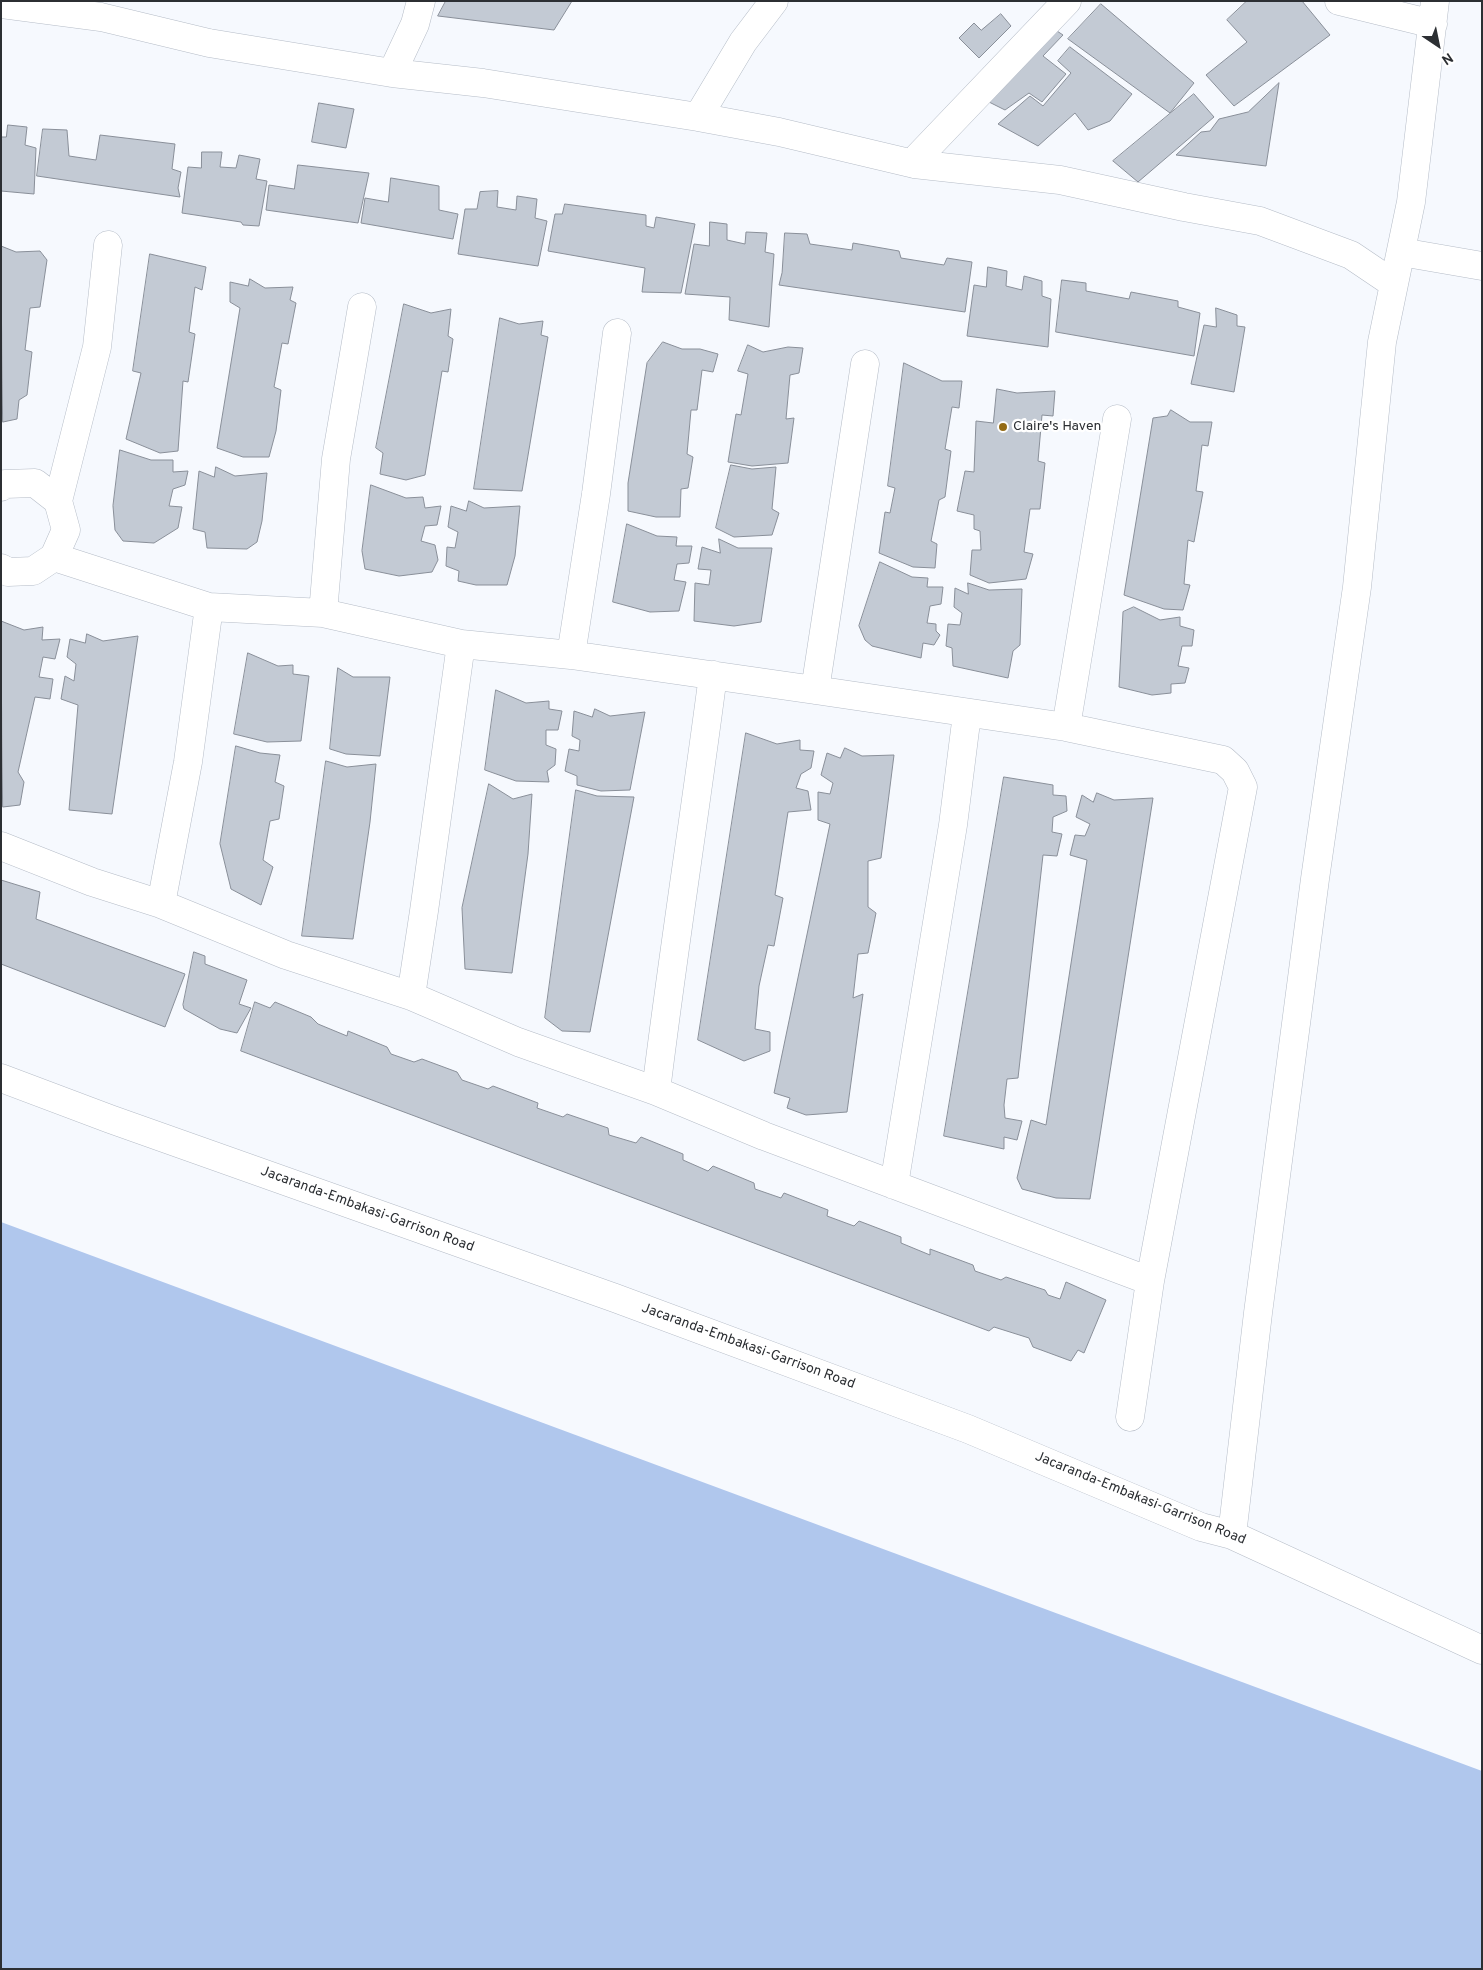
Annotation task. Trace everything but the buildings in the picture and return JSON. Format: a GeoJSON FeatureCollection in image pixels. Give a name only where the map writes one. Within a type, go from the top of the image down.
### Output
{"type":"FeatureCollection","features":[{"type":"Feature","properties":{"kind":"street"},"geometry":{"type":"LineString","coordinates":[[392,73],[415,24],[421,1]]}},
{"type":"Feature","properties":{"kind":"street"},"geometry":{"type":"LineString","coordinates":[[698,116],[743,42],[774,1]]}},
{"type":"Feature","properties":{"kind":"street"},"geometry":{"type":"LineString","coordinates":[[914,164],[919,156],[1067,1]]}},
{"type":"Feature","properties":{"kind":"street"},"geometry":{"type":"LineString","coordinates":[[1232,1535],[1258,1313],[1314,889],[1357,587],[1382,342],[1410,202],[1434,13],[1339,1]]}},
{"type":"Feature","properties":{"kind":"street"},"geometry":{"type":"LineString","coordinates":[[1,4],[102,9],[209,43],[392,73],[483,83],[698,116],[779,132],[914,164],[1060,180],[1184,207],[1260,221],[1351,254],[1394,284]]}},
{"type":"Feature","properties":{"kind":"street"},"geometry":{"type":"LineString","coordinates":[[1,568],[8,572],[33,571],[54,557],[66,530],[58,501],[97,347],[108,245]]}},
{"type":"Feature","properties":{"kind":"street"},"geometry":{"type":"LineString","coordinates":[[1401,252],[1482,266]]}},
{"type":"Feature","properties":{"kind":"street"},"geometry":{"type":"LineString","coordinates":[[323,613],[336,459],[362,307]]}},
{"type":"Feature","properties":{"kind":"street"},"geometry":{"type":"LineString","coordinates":[[571,655],[596,494],[617,333]]}},
{"type":"Feature","properties":{"kind":"street"},"geometry":{"type":"LineString","coordinates":[[815,690],[865,364]]}},
{"type":"Feature","properties":{"kind":"street"},"geometry":{"type":"LineString","coordinates":[[1066,728],[1117,419]]}},
{"type":"Feature","properties":{"kind":"street"},"geometry":{"type":"LineString","coordinates":[[1,487],[5,484],[35,483],[58,501]]}},
{"type":"Feature","properties":{"kind":"street"},"geometry":{"type":"LineString","coordinates":[[54,557],[209,607],[323,613],[461,644],[571,655],[1066,728],[1223,760],[1235,771],[1243,787],[1150,1281],[1130,1417]]}},
{"type":"Feature","properties":{"kind":"street"},"geometry":{"type":"LineString","coordinates":[[161,904],[188,762],[209,607]]}},
{"type":"Feature","properties":{"kind":"street"},"geometry":{"type":"LineString","coordinates":[[411,996],[461,644]]}},
{"type":"Feature","properties":{"kind":"street"},"geometry":{"type":"LineString","coordinates":[[656,1091],[670,971],[700,775],[713,675]]}},
{"type":"Feature","properties":{"kind":"street"},"geometry":{"type":"LineString","coordinates":[[894,1184],[953,825],[967,714]]}},
{"type":"Feature","properties":{"kind":"street"},"geometry":{"type":"LineString","coordinates":[[1,846],[92,882],[161,904],[286,955],[411,996],[518,1042],[656,1091],[764,1136],[1150,1281]]}},
{"type":"Feature","properties":{"kind":"street","name":"Jacaranda-Embakasi-Garrison Road"},"geometry":{"type":"LineString","coordinates":[[1,1078],[119,1122],[616,1298],[968,1429],[1201,1527],[1232,1535],[1482,1650]]}},
{"type":"Feature","properties":{"kind":"shaded area"},"geometry":{"type":"Polygon","coordinates":[[[1,1222],[1482,1771],[1482,1969],[1,1969],[1,1222]]]}},
{"type":"Feature","properties":{"kind":"place","name":"Claire's Haven"},"geometry":{"type":"Point","coordinates":[1003,427]}}]}
